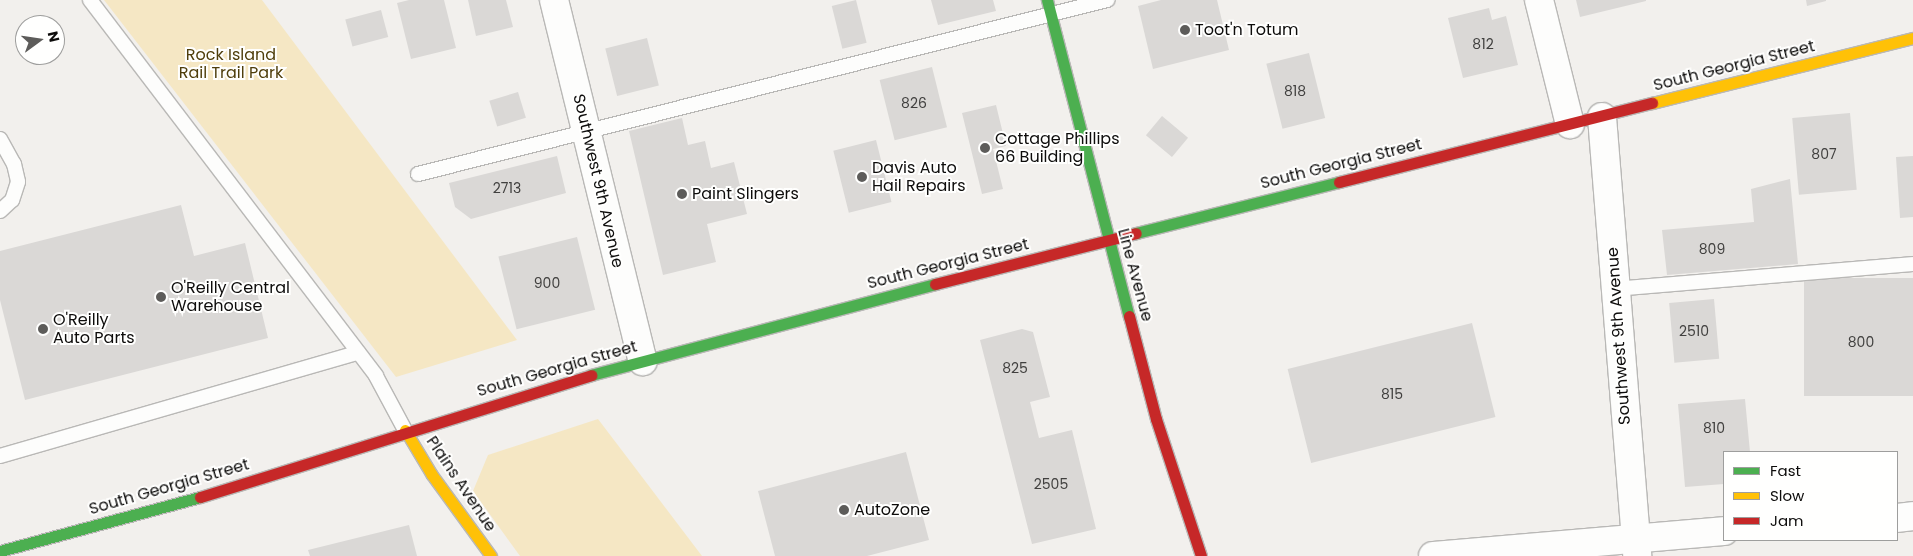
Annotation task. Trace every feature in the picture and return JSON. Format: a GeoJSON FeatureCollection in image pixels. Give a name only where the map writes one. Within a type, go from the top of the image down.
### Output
{"type":"FeatureCollection","features":[{"type":"Feature","properties":{"kind":"main road","name":"Line Avenue"},"geometry":{"type":"LineString","coordinates":[[1047,0],[1169,464],[1201,556]]}},
{"type":"Feature","properties":{"kind":"main road","name":"South Georgia Street"},"geometry":{"type":"LineString","coordinates":[[0,551],[158,509],[406,430],[643,362],[1109,239],[1913,38]]}},
{"type":"Feature","properties":{"kind":"main road","name":"Plains Avenue"},"geometry":{"type":"LineString","coordinates":[[406,430],[432,475],[491,556]]}},
{"type":"Feature","properties":{"kind":"street","name":"Southwest 9th Avenue"},"geometry":{"type":"LineString","coordinates":[[554,0],[643,362]]}},
{"type":"Feature","properties":{"kind":"street"},"geometry":{"type":"LineString","coordinates":[[1539,0],[1570,124]]}},
{"type":"Feature","properties":{"kind":"street","name":"Southwest 9th Avenue"},"geometry":{"type":"LineString","coordinates":[[1602,117],[1636,547]]}},
{"type":"Feature","properties":{"kind":"street"},"geometry":{"type":"LineString","coordinates":[[1898,518],[1913,516]]}},
{"type":"Feature","properties":{"kind":"street"},"geometry":{"type":"LineString","coordinates":[[1432,556],[1636,547],[1723,531]]}},
{"type":"Feature","properties":{"kind":"lane"},"geometry":{"type":"LineString","coordinates":[[90,0],[376,376],[406,430]]}},
{"type":"Feature","properties":{"kind":"lane"},"geometry":{"type":"LineString","coordinates":[[418,174],[1107,0]]}},
{"type":"Feature","properties":{"kind":"lane"},"geometry":{"type":"LineString","coordinates":[[0,139],[14,164],[18,182],[12,200],[0,211]]}},
{"type":"Feature","properties":{"kind":"lane"},"geometry":{"type":"LineString","coordinates":[[1615,289],[1913,264]]}},
{"type":"Feature","properties":{"kind":"lane"},"geometry":{"type":"LineString","coordinates":[[0,456],[358,352]]}},
{"type":"Feature","properties":{"kind":"green space","name":"Rock Island Rail Trail Park"},"geometry":{"type":"Polygon","coordinates":[[[104,0],[262,0],[517,340],[396,377],[104,0]]]}},
{"type":"Feature","properties":{"kind":"green space"},"geometry":{"type":"Polygon","coordinates":[[[598,419],[702,556],[520,556],[473,491],[488,455],[598,419]]]}},
{"type":"Feature","properties":{"kind":"building"},"geometry":{"type":"Polygon","coordinates":[[[409,0],[444,0],[456,48],[411,59],[397,3],[409,0]]]}},
{"type":"Feature","properties":{"kind":"building"},"geometry":{"type":"Polygon","coordinates":[[[468,0],[506,0],[513,27],[476,36],[468,0]]]}},
{"type":"Feature","properties":{"kind":"building"},"geometry":{"type":"Polygon","coordinates":[[[856,0],[867,43],[842,49],[832,6],[856,0]]]}},
{"type":"Feature","properties":{"kind":"building"},"geometry":{"type":"Polygon","coordinates":[[[931,0],[993,0],[996,11],[938,25],[931,0]]]}},
{"type":"Feature","properties":{"kind":"building"},"geometry":{"type":"Polygon","coordinates":[[[1161,0],[1217,0],[1229,50],[1153,69],[1138,6],[1161,0]]]}},
{"type":"Feature","properties":{"kind":"building"},"geometry":{"type":"Polygon","coordinates":[[[1576,0],[1646,0],[1646,1],[1580,17],[1576,0]]]}},
{"type":"Feature","properties":{"kind":"building"},"geometry":{"type":"Polygon","coordinates":[[[1806,0],[1826,0],[1826,1],[1807,6],[1806,0]]]}},
{"type":"Feature","properties":{"kind":"building"},"geometry":{"type":"Polygon","coordinates":[[[1489,8],[1492,20],[1506,16],[1518,65],[1463,78],[1448,18],[1489,8]]]}},
{"type":"Feature","properties":{"kind":"building"},"geometry":{"type":"Polygon","coordinates":[[[381,10],[388,37],[353,47],[345,20],[381,10]]]}},
{"type":"Feature","properties":{"kind":"building"},"geometry":{"type":"Polygon","coordinates":[[[647,38],[659,86],[617,96],[605,48],[647,38]]]}},
{"type":"Feature","properties":{"kind":"building"},"geometry":{"type":"Polygon","coordinates":[[[1309,53],[1325,118],[1283,129],[1266,64],[1309,53]]]}},
{"type":"Feature","properties":{"kind":"building"},"geometry":{"type":"Polygon","coordinates":[[[932,67],[947,127],[895,140],[880,80],[932,67]]]}},
{"type":"Feature","properties":{"kind":"building"},"geometry":{"type":"Polygon","coordinates":[[[518,92],[526,118],[497,127],[489,101],[518,92]]]}},
{"type":"Feature","properties":{"kind":"building","name":"Cottage Phillips 66 Building"},"geometry":{"type":"Polygon","coordinates":[[[996,105],[1006,146],[993,149],[1003,189],[982,194],[962,113],[996,105]]]}},
{"type":"Feature","properties":{"kind":"building"},"geometry":{"type":"Polygon","coordinates":[[[1850,113],[1857,190],[1799,195],[1792,118],[1850,113]]]}},
{"type":"Feature","properties":{"kind":"building"},"geometry":{"type":"Polygon","coordinates":[[[1162,116],[1188,138],[1172,157],[1146,135],[1162,116]]]}},
{"type":"Feature","properties":{"kind":"building"},"geometry":{"type":"Polygon","coordinates":[[[682,118],[688,145],[705,141],[711,168],[734,162],[747,214],[707,224],[716,262],[663,275],[629,131],[682,118]]]}},
{"type":"Feature","properties":{"kind":"building"},"geometry":{"type":"Polygon","coordinates":[[[876,140],[891,202],[849,213],[833,151],[876,140]]]}},
{"type":"Feature","properties":{"kind":"building"},"geometry":{"type":"Polygon","coordinates":[[[557,156],[566,193],[471,219],[455,207],[449,183],[557,156]]]}},
{"type":"Feature","properties":{"kind":"building"},"geometry":{"type":"Polygon","coordinates":[[[1913,156],[1913,217],[1900,218],[1896,157],[1913,156]]]}},
{"type":"Feature","properties":{"kind":"building"},"geometry":{"type":"Polygon","coordinates":[[[1790,179],[1798,264],[1667,275],[1662,230],[1754,222],[1751,189],[1790,179]]]}},
{"type":"Feature","properties":{"kind":"building","name":"O'Reilly Central Warehouse"},"geometry":{"type":"Polygon","coordinates":[[[181,205],[194,256],[245,243],[268,338],[25,400],[0,300],[0,251],[181,205]]]}},
{"type":"Feature","properties":{"kind":"building"},"geometry":{"type":"Polygon","coordinates":[[[577,237],[595,310],[517,329],[498,257],[577,237]]]}},
{"type":"Feature","properties":{"kind":"building"},"geometry":{"type":"Polygon","coordinates":[[[1804,278],[1913,278],[1913,396],[1804,396],[1804,278]]]}},
{"type":"Feature","properties":{"kind":"building"},"geometry":{"type":"Polygon","coordinates":[[[1714,299],[1719,359],[1674,363],[1669,303],[1714,299]]]}},
{"type":"Feature","properties":{"kind":"building"},"geometry":{"type":"Polygon","coordinates":[[[1472,323],[1495,417],[1311,463],[1288,369],[1472,323]]]}},
{"type":"Feature","properties":{"kind":"building"},"geometry":{"type":"Polygon","coordinates":[[[1022,329],[1033,332],[1050,397],[1030,402],[1039,438],[1072,430],[1096,529],[1032,544],[980,340],[1022,329]]]}},
{"type":"Feature","properties":{"kind":"building"},"geometry":{"type":"Polygon","coordinates":[[[1745,399],[1750,451],[1723,451],[1723,484],[1685,487],[1678,404],[1745,399]]]}},
{"type":"Feature","properties":{"kind":"building"},"geometry":{"type":"Polygon","coordinates":[[[906,452],[929,540],[867,556],[775,556],[758,491],[906,452]]]}},
{"type":"Feature","properties":{"kind":"building"},"geometry":{"type":"Polygon","coordinates":[[[409,525],[417,556],[310,556],[308,550],[409,525]]]}},
{"type":"Feature","properties":{"kind":"traffic: fast"},"geometry":{"type":"LineString","coordinates":[[1047,0],[1129,316]]}},
{"type":"Feature","properties":{"kind":"traffic: fast"},"geometry":{"type":"LineString","coordinates":[[1136,233],[1339,182]]}},
{"type":"Feature","properties":{"kind":"traffic: fast"},"geometry":{"type":"LineString","coordinates":[[591,375],[935,284]]}},
{"type":"Feature","properties":{"kind":"traffic: fast"},"geometry":{"type":"LineString","coordinates":[[0,551],[200,497]]}},
{"type":"Feature","properties":{"kind":"traffic: slow"},"geometry":{"type":"LineString","coordinates":[[1652,103],[1913,38]]}},
{"type":"Feature","properties":{"kind":"traffic: slow"},"geometry":{"type":"LineString","coordinates":[[405,430],[432,475],[491,556]]}},
{"type":"Feature","properties":{"kind":"traffic: jam"},"geometry":{"type":"LineString","coordinates":[[1339,182],[1652,103]]}},
{"type":"Feature","properties":{"kind":"traffic: jam"},"geometry":{"type":"LineString","coordinates":[[935,284],[1136,233]]}},
{"type":"Feature","properties":{"kind":"traffic: jam"},"geometry":{"type":"LineString","coordinates":[[1129,316],[1156,419],[1201,556]]}},
{"type":"Feature","properties":{"kind":"traffic: jam"},"geometry":{"type":"LineString","coordinates":[[200,497],[591,375]]}},
{"type":"Feature","properties":{"kind":"place","name":"Toot'n Totum"},"geometry":{"type":"Point","coordinates":[1185,30]}},
{"type":"Feature","properties":{"kind":"place","name":"Cottage Phillips 66 Building"},"geometry":{"type":"Point","coordinates":[985,148]}},
{"type":"Feature","properties":{"kind":"place","name":"Davis Auto Hail Repairs"},"geometry":{"type":"Point","coordinates":[862,177]}},
{"type":"Feature","properties":{"kind":"place","name":"Paint Slingers"},"geometry":{"type":"Point","coordinates":[682,194]}},
{"type":"Feature","properties":{"kind":"place","name":"O'Reilly Central Warehouse"},"geometry":{"type":"Point","coordinates":[161,297]}},
{"type":"Feature","properties":{"kind":"place","name":"O'Reilly Auto Parts"},"geometry":{"type":"Point","coordinates":[43,329]}},
{"type":"Feature","properties":{"kind":"place","name":"AutoZone"},"geometry":{"type":"Point","coordinates":[844,510]}}]}
